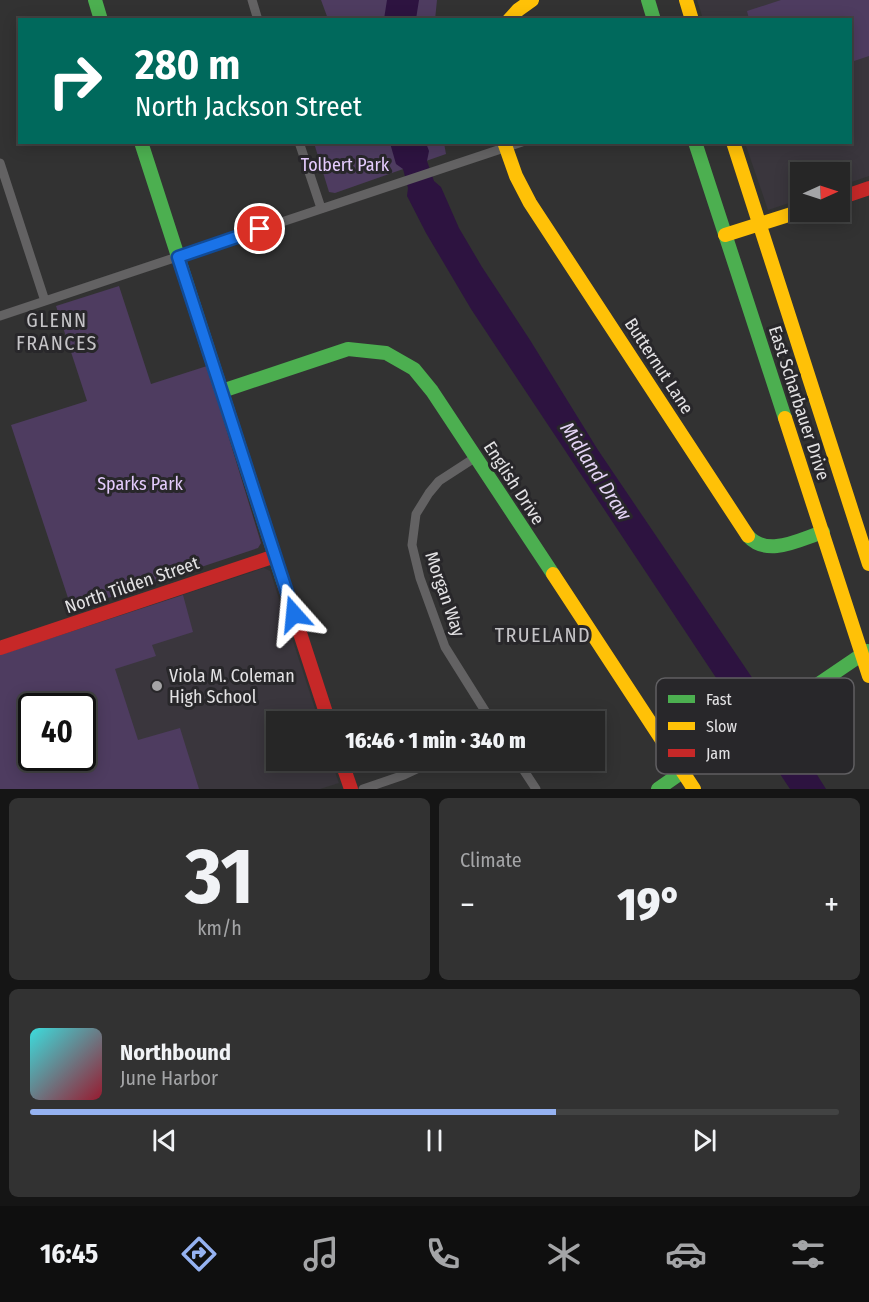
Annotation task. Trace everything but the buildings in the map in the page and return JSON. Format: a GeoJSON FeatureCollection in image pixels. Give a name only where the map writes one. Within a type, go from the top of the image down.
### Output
{"type":"FeatureCollection","features":[{"type":"Feature","properties":{"kind":"street"},"geometry":{"type":"LineString","coordinates":[[95,0],[100,18]]}},
{"type":"Feature","properties":{"kind":"street"},"geometry":{"type":"LineString","coordinates":[[252,0],[257,18]]}},
{"type":"Feature","properties":{"kind":"street"},"geometry":{"type":"LineString","coordinates":[[511,18],[532,0]]}},
{"type":"Feature","properties":{"kind":"street"},"geometry":{"type":"LineString","coordinates":[[648,0],[653,18]]}},
{"type":"Feature","properties":{"kind":"street"},"geometry":{"type":"LineString","coordinates":[[686,0],[691,18]]}},
{"type":"Feature","properties":{"kind":"street"},"geometry":{"type":"LineString","coordinates":[[142,144],[325,711]]}},
{"type":"Feature","properties":{"kind":"street"},"geometry":{"type":"LineString","coordinates":[[300,144],[321,208]]}},
{"type":"Feature","properties":{"kind":"street","name":"East Scharbauer Drive"},"geometry":{"type":"LineString","coordinates":[[696,144],[823,532],[866,652],[869,676]]}},
{"type":"Feature","properties":{"kind":"street","name":"East Scharbauer Drive"},"geometry":{"type":"LineString","coordinates":[[734,144],[869,564]]}},
{"type":"Feature","properties":{"kind":"street"},"geometry":{"type":"LineString","coordinates":[[0,316],[505,145]]}},
{"type":"Feature","properties":{"kind":"street","name":"Butternut Lane"},"geometry":{"type":"LineString","coordinates":[[505,145],[516,176],[530,203],[750,539],[759,546],[770,548],[823,532]]}},
{"type":"Feature","properties":{"kind":"street"},"geometry":{"type":"LineString","coordinates":[[0,164],[45,301]]}},
{"type":"Feature","properties":{"kind":"street"},"geometry":{"type":"LineString","coordinates":[[850,195],[869,188]]}},
{"type":"Feature","properties":{"kind":"street"},"geometry":{"type":"LineString","coordinates":[[725,235],[790,215]]}},
{"type":"Feature","properties":{"kind":"street","name":"English Drive"},"geometry":{"type":"LineString","coordinates":[[222,391],[348,349],[386,353],[403,361],[420,375],[656,730]]}},
{"type":"Feature","properties":{"kind":"street","name":"Morgan Way"},"geometry":{"type":"LineString","coordinates":[[476,457],[439,481],[424,500],[416,514],[412,545],[420,578],[445,646],[485,711]]}},
{"type":"Feature","properties":{"kind":"street","name":"North Tilden Street"},"geometry":{"type":"LineString","coordinates":[[0,648],[275,556]]}},
{"type":"Feature","properties":{"kind":"street"},"geometry":{"type":"LineString","coordinates":[[827,678],[866,652]]}},
{"type":"Feature","properties":{"kind":"street"},"geometry":{"type":"LineString","coordinates":[[345,771],[351,789]]}},
{"type":"Feature","properties":{"kind":"street"},"geometry":{"type":"LineString","coordinates":[[363,789],[413,771]]}},
{"type":"Feature","properties":{"kind":"street"},"geometry":{"type":"LineString","coordinates":[[524,771],[536,789]]}},
{"type":"Feature","properties":{"kind":"street"},"geometry":{"type":"LineString","coordinates":[[658,789],[681,774]]}},
{"type":"Feature","properties":{"kind":"street","name":"English Drive"},"geometry":{"type":"LineString","coordinates":[[685,774],[694,789]]}},
{"type":"Feature","properties":{"kind":"shaded area"},"geometry":{"type":"Polygon","coordinates":[[[697,0],[869,0],[869,176],[850,183],[850,162],[790,162],[790,203],[768,210],[745,144],[852,144],[852,18],[703,18],[697,0]]]}},
{"type":"Feature","properties":{"kind":"shaded area","name":"Viola M. Coleman High School"},"geometry":{"type":"Polygon","coordinates":[[[264,568],[270,571],[316,711],[266,711],[266,771],[335,771],[339,783],[320,789],[42,789],[36,771],[96,771],[96,693],[18,693],[18,718],[0,665],[0,655],[264,568]]]}},
{"type":"Feature","properties":{"kind":"green space"},"geometry":{"type":"Polygon","coordinates":[[[321,0],[437,0],[435,18],[328,18],[321,0]]]}},
{"type":"Feature","properties":{"kind":"green space"},"geometry":{"type":"Polygon","coordinates":[[[781,0],[869,0],[869,56],[852,62],[852,18],[749,18],[747,11],[781,0]]]}},
{"type":"Feature","properties":{"kind":"green space","name":"Tolbert Park"},"geometry":{"type":"Polygon","coordinates":[[[314,144],[444,144],[446,154],[335,193],[329,192],[314,144]]]}},
{"type":"Feature","properties":{"kind":"green space","name":"Sparks Park"},"geometry":{"type":"Polygon","coordinates":[[[119,286],[151,384],[207,366],[261,543],[258,548],[72,610],[11,425],[87,401],[56,306],[119,286]]]}},
{"type":"Feature","properties":{"kind":"green space"},"geometry":{"type":"Polygon","coordinates":[[[183,595],[193,632],[152,645],[156,656],[115,669],[138,740],[180,728],[199,789],[0,789],[0,655],[183,595]]]}},
{"type":"Feature","properties":{"kind":"water"},"geometry":{"type":"Polygon","coordinates":[[[387,0],[419,0],[416,18],[384,18],[387,0]]]}},
{"type":"Feature","properties":{"kind":"water","name":"Midland Draw"},"geometry":{"type":"Polygon","coordinates":[[[390,144],[426,144],[429,151],[427,161],[434,181],[441,187],[459,228],[482,267],[598,450],[752,678],[716,678],[471,309],[426,233],[407,196],[408,188],[403,169],[396,164],[390,144]]]}},
{"type":"Feature","properties":{"kind":"water"},"geometry":{"type":"Polygon","coordinates":[[[780,774],[817,774],[826,789],[790,789],[780,774]]]}},
{"type":"Feature","properties":{"kind":"traffic: fast"},"geometry":{"type":"LineString","coordinates":[[95,0],[100,18]]}},
{"type":"Feature","properties":{"kind":"traffic: fast"},"geometry":{"type":"LineString","coordinates":[[648,0],[653,18]]}},
{"type":"Feature","properties":{"kind":"traffic: fast"},"geometry":{"type":"LineString","coordinates":[[142,144],[284,584]]}},
{"type":"Feature","properties":{"kind":"traffic: fast"},"geometry":{"type":"LineString","coordinates":[[696,144],[785,418]]}},
{"type":"Feature","properties":{"kind":"traffic: fast"},"geometry":{"type":"LineString","coordinates":[[222,391],[348,349],[386,353],[414,369],[432,391],[553,574]]}},
{"type":"Feature","properties":{"kind":"traffic: fast"},"geometry":{"type":"LineString","coordinates":[[748,536],[765,546],[774,546],[823,532]]}},
{"type":"Feature","properties":{"kind":"traffic: fast"},"geometry":{"type":"LineString","coordinates":[[827,678],[867,651]]}},
{"type":"Feature","properties":{"kind":"traffic: fast"},"geometry":{"type":"LineString","coordinates":[[658,789],[679,774]]}},
{"type":"Feature","properties":{"kind":"traffic: slow"},"geometry":{"type":"LineString","coordinates":[[511,18],[532,0]]}},
{"type":"Feature","properties":{"kind":"traffic: slow"},"geometry":{"type":"LineString","coordinates":[[686,0],[691,18]]}},
{"type":"Feature","properties":{"kind":"traffic: slow"},"geometry":{"type":"LineString","coordinates":[[505,144],[516,176],[530,203],[748,536]]}},
{"type":"Feature","properties":{"kind":"traffic: slow"},"geometry":{"type":"LineString","coordinates":[[734,144],[869,564]]}},
{"type":"Feature","properties":{"kind":"traffic: slow"},"geometry":{"type":"LineString","coordinates":[[725,235],[790,214]]}},
{"type":"Feature","properties":{"kind":"traffic: slow"},"geometry":{"type":"LineString","coordinates":[[785,418],[869,676]]}},
{"type":"Feature","properties":{"kind":"traffic: slow"},"geometry":{"type":"LineString","coordinates":[[553,574],[656,731]]}},
{"type":"Feature","properties":{"kind":"traffic: slow"},"geometry":{"type":"LineString","coordinates":[[684,774],[694,789]]}},
{"type":"Feature","properties":{"kind":"traffic: jam"},"geometry":{"type":"LineString","coordinates":[[850,195],[869,188]]}},
{"type":"Feature","properties":{"kind":"traffic: jam"},"geometry":{"type":"LineString","coordinates":[[0,648],[275,556]]}},
{"type":"Feature","properties":{"kind":"traffic: jam"},"geometry":{"type":"LineString","coordinates":[[284,584],[325,711]]}},
{"type":"Feature","properties":{"kind":"traffic: jam"},"geometry":{"type":"LineString","coordinates":[[345,771],[351,789]]}},
{"type":"Feature","properties":{"kind":"place","name":"Viola M. Coleman High School"},"geometry":{"type":"Point","coordinates":[157,686]}},
{"type":"Feature","properties":{"kind":"district","name":"GLENN FRANCES"},"geometry":{"type":"Point","coordinates":[57,332]}},
{"type":"Feature","properties":{"kind":"district","name":"TRUELAND"},"geometry":{"type":"Point","coordinates":[543,635]}},
{"type":"Feature","properties":{"kind":"route"},"geometry":{"type":"LineString","coordinates":[[260,229],[178,257],[294,614]]}}]}
